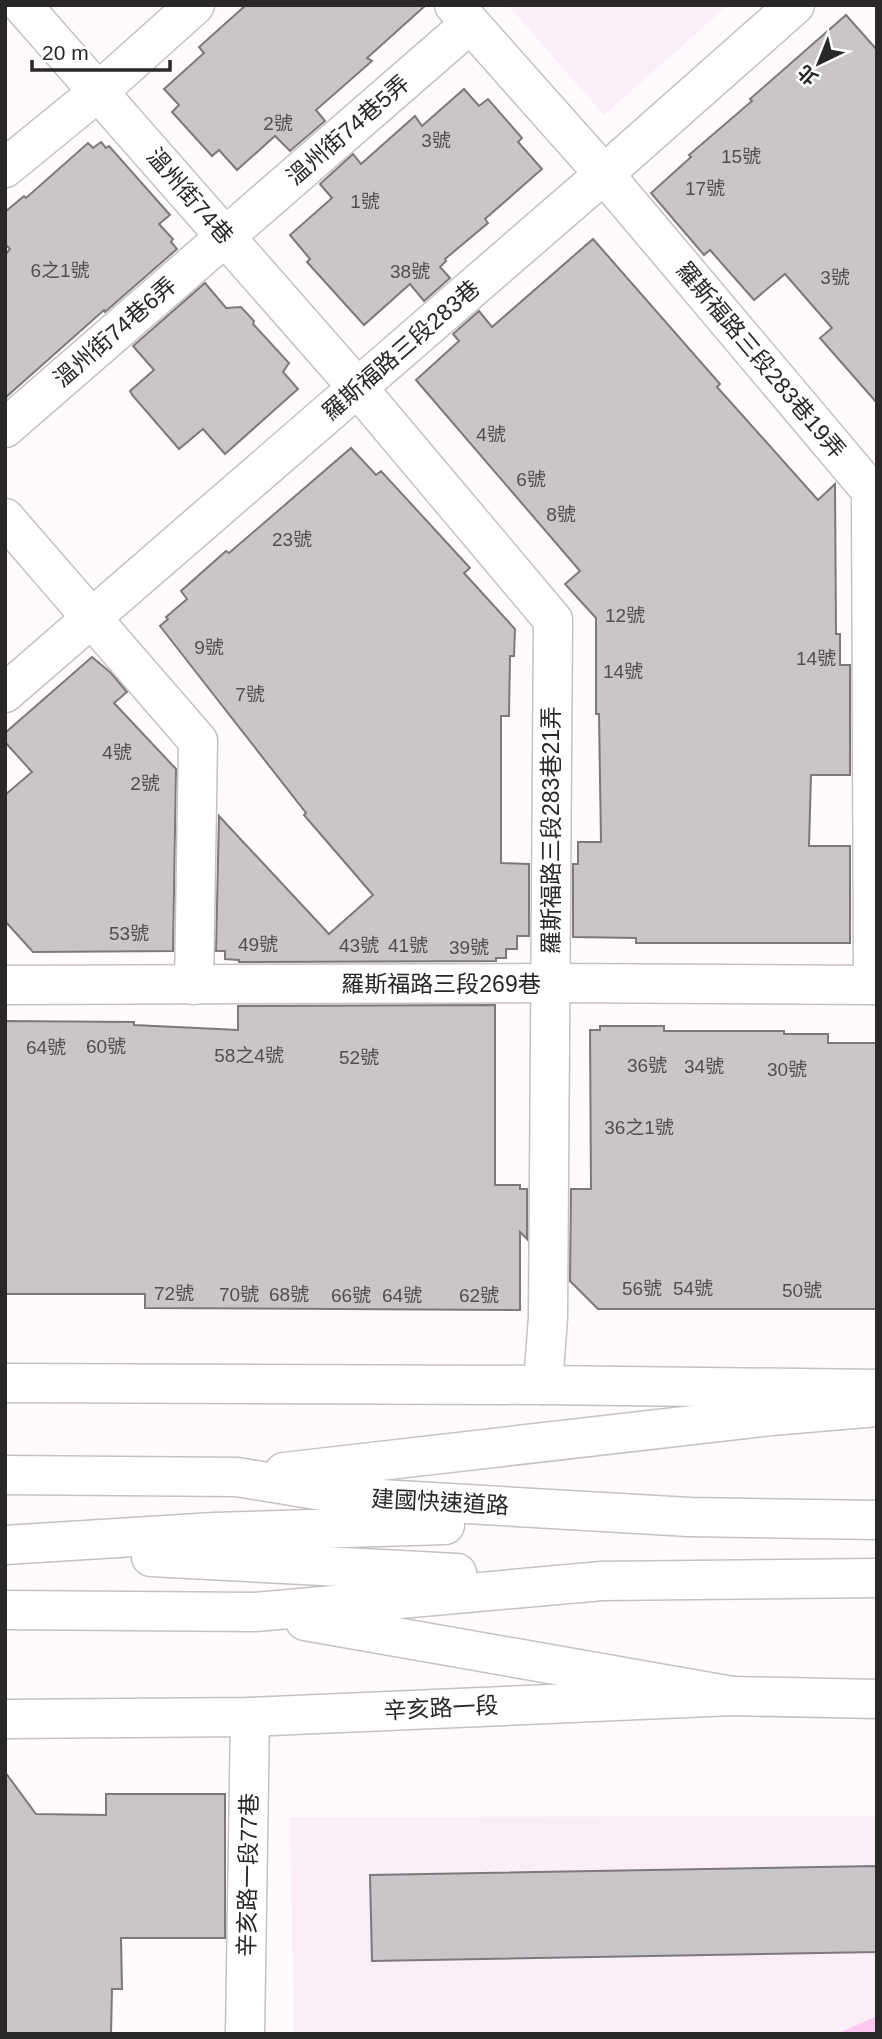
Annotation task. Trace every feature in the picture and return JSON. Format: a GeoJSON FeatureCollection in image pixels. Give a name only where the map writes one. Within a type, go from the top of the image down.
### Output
{"type":"FeatureCollection","features":[{"type":"Feature","properties":{"kind":"main road","name":"溫州街74巷"},"geometry":{"type":"LineString","coordinates":[[22,5],[357,387]]}},
{"type":"Feature","properties":{"kind":"main road"},"geometry":{"type":"LineString","coordinates":[[5,168],[98,92],[195,5]]}},
{"type":"Feature","properties":{"kind":"main road","name":"羅斯福路三段283巷"},"geometry":{"type":"LineString","coordinates":[[5,693],[795,5]]}},
{"type":"Feature","properties":{"kind":"main road","name":"羅斯福路三段283巷19弄"},"geometry":{"type":"LineString","coordinates":[[462,15],[604,174],[871,491],[875,985]]}},
{"type":"Feature","properties":{"kind":"main road","name":"溫州街74巷5弄"},"geometry":{"type":"LineString","coordinates":[[225,237],[462,15]]}},
{"type":"Feature","properties":{"kind":"main road","name":"溫州街74巷6弄"},"geometry":{"type":"LineString","coordinates":[[5,428],[225,237]]}},
{"type":"Feature","properties":{"kind":"main road","name":"羅斯福路三段283巷21弄"},"geometry":{"type":"LineString","coordinates":[[357,387],[552,620],[548,1317],[543,1385]]}},
{"type":"Feature","properties":{"kind":"main road"},"geometry":{"type":"LineString","coordinates":[[5,518],[198,741],[194,985]]}},
{"type":"Feature","properties":{"kind":"main road","name":"羅斯福路三段269巷"},"geometry":{"type":"LineString","coordinates":[[8,983],[875,985]]}},
{"type":"Feature","properties":{"kind":"main road"},"geometry":{"type":"LineString","coordinates":[[5,1383],[877,1389]]}},
{"type":"Feature","properties":{"kind":"main road"},"geometry":{"type":"LineString","coordinates":[[237,1477],[771,1416],[877,1407]]}},
{"type":"Feature","properties":{"kind":"main road","name":"建國快速道路"},"geometry":{"type":"LineString","coordinates":[[5,1475],[237,1477],[364,1498],[689,1517],[877,1520]]}},
{"type":"Feature","properties":{"kind":"main road"},"geometry":{"type":"LineString","coordinates":[[5,1546],[214,1532],[689,1517]]}},
{"type":"Feature","properties":{"kind":"main road"},"geometry":{"type":"LineString","coordinates":[[5,1546],[602,1581],[877,1578]]}},
{"type":"Feature","properties":{"kind":"main road"},"geometry":{"type":"LineString","coordinates":[[5,1610],[254,1612],[602,1581]]}},
{"type":"Feature","properties":{"kind":"main road"},"geometry":{"type":"LineString","coordinates":[[254,1612],[732,1696]]}},
{"type":"Feature","properties":{"kind":"main road","name":"辛亥路一段"},"geometry":{"type":"LineString","coordinates":[[5,1719],[250,1717],[732,1696],[877,1699]]}},
{"type":"Feature","properties":{"kind":"main road","name":"辛亥路一段77巷"},"geometry":{"type":"LineString","coordinates":[[245,2034],[250,1717]]}},
{"type":"Feature","properties":{"kind":"shaded area"},"geometry":{"type":"Polygon","coordinates":[[[508,5],[728,5],[604,115],[508,5]]]}},
{"type":"Feature","properties":{"kind":"shaded area"},"geometry":{"type":"Polygon","coordinates":[[[877,1816],[877,2034],[294,2034],[290,1817],[877,1816]]]}},
{"type":"Feature","properties":{"kind":"shaded area"},"geometry":{"type":"Polygon","coordinates":[[[877,2016],[877,2034],[837,2034],[877,2016]]]}},
{"type":"Feature","properties":{"kind":"building"},"geometry":{"type":"Polygon","coordinates":[[[246,5],[426,5],[367,58],[372,61],[316,110],[325,121],[290,151],[275,136],[237,170],[219,150],[212,156],[172,112],[179,105],[164,89],[204,53],[199,47],[246,5]]]}},
{"type":"Feature","properties":{"kind":"building"},"geometry":{"type":"Polygon","coordinates":[[[846,15],[877,50],[877,403],[820,338],[832,328],[785,274],[754,300],[710,250],[704,255],[651,193],[691,157],[689,155],[752,101],[750,99],[846,15]]]}},
{"type":"Feature","properties":{"kind":"building"},"geometry":{"type":"Polygon","coordinates":[[[464,89],[479,106],[488,99],[522,138],[518,142],[542,169],[485,219],[488,223],[445,259],[440,267],[450,278],[424,301],[410,284],[364,325],[307,262],[310,259],[290,235],[332,198],[320,184],[353,154],[361,164],[415,116],[422,126],[464,89]]]}},
{"type":"Feature","properties":{"kind":"building"},"geometry":{"type":"Polygon","coordinates":[[[101,142],[106,148],[109,146],[170,215],[159,224],[173,239],[171,242],[177,249],[5,398],[5,255],[10,249],[5,244],[5,212],[24,196],[26,198],[88,143],[93,148],[101,142]]]}},
{"type":"Feature","properties":{"kind":"building"},"geometry":{"type":"Polygon","coordinates":[[[593,239],[720,384],[717,387],[818,500],[835,484],[836,634],[840,634],[840,665],[850,665],[850,775],[811,775],[809,846],[850,846],[850,943],[636,943],[636,938],[573,937],[573,864],[578,864],[578,842],[601,842],[599,714],[596,714],[596,618],[565,584],[580,571],[416,380],[459,341],[453,334],[479,311],[492,327],[593,239]]]}},
{"type":"Feature","properties":{"kind":"building"},"geometry":{"type":"Polygon","coordinates":[[[205,283],[226,308],[241,307],[254,321],[253,324],[289,363],[283,372],[298,389],[225,454],[203,429],[179,449],[130,391],[154,370],[133,346],[205,283]]]}},
{"type":"Feature","properties":{"kind":"building"},"geometry":{"type":"Polygon","coordinates":[[[351,448],[376,475],[381,471],[470,568],[464,573],[515,629],[514,656],[510,656],[509,716],[501,716],[501,863],[529,864],[529,936],[517,936],[517,949],[506,949],[506,958],[496,958],[496,961],[239,962],[225,959],[225,951],[216,951],[219,816],[329,934],[373,895],[304,815],[306,813],[160,626],[168,619],[166,617],[187,599],[181,591],[351,448]]]}},
{"type":"Feature","properties":{"kind":"building"},"geometry":{"type":"Polygon","coordinates":[[[92,657],[111,673],[127,692],[114,703],[176,769],[173,951],[33,952],[5,921],[5,795],[32,772],[5,742],[5,733],[92,657]]]}},
{"type":"Feature","properties":{"kind":"building"},"geometry":{"type":"Polygon","coordinates":[[[495,1005],[495,1185],[520,1185],[520,1189],[527,1189],[527,1239],[520,1232],[520,1310],[145,1308],[145,1294],[5,1294],[5,1021],[134,1022],[134,1025],[238,1030],[238,1006],[495,1005]]]}},
{"type":"Feature","properties":{"kind":"building"},"geometry":{"type":"Polygon","coordinates":[[[600,1026],[664,1026],[664,1031],[784,1031],[784,1034],[828,1034],[828,1043],[877,1043],[877,1309],[598,1309],[570,1281],[571,1189],[591,1189],[590,1030],[600,1030],[600,1026]]]}},
{"type":"Feature","properties":{"kind":"building"},"geometry":{"type":"Polygon","coordinates":[[[5,1772],[36,1814],[106,1815],[106,1794],[225,1794],[225,1938],[121,1938],[122,1989],[112,1989],[111,2034],[5,2034],[5,1772]]]}},
{"type":"Feature","properties":{"kind":"building"},"geometry":{"type":"Polygon","coordinates":[[[877,1866],[877,1952],[372,1961],[370,1875],[877,1866]]]}}]}
